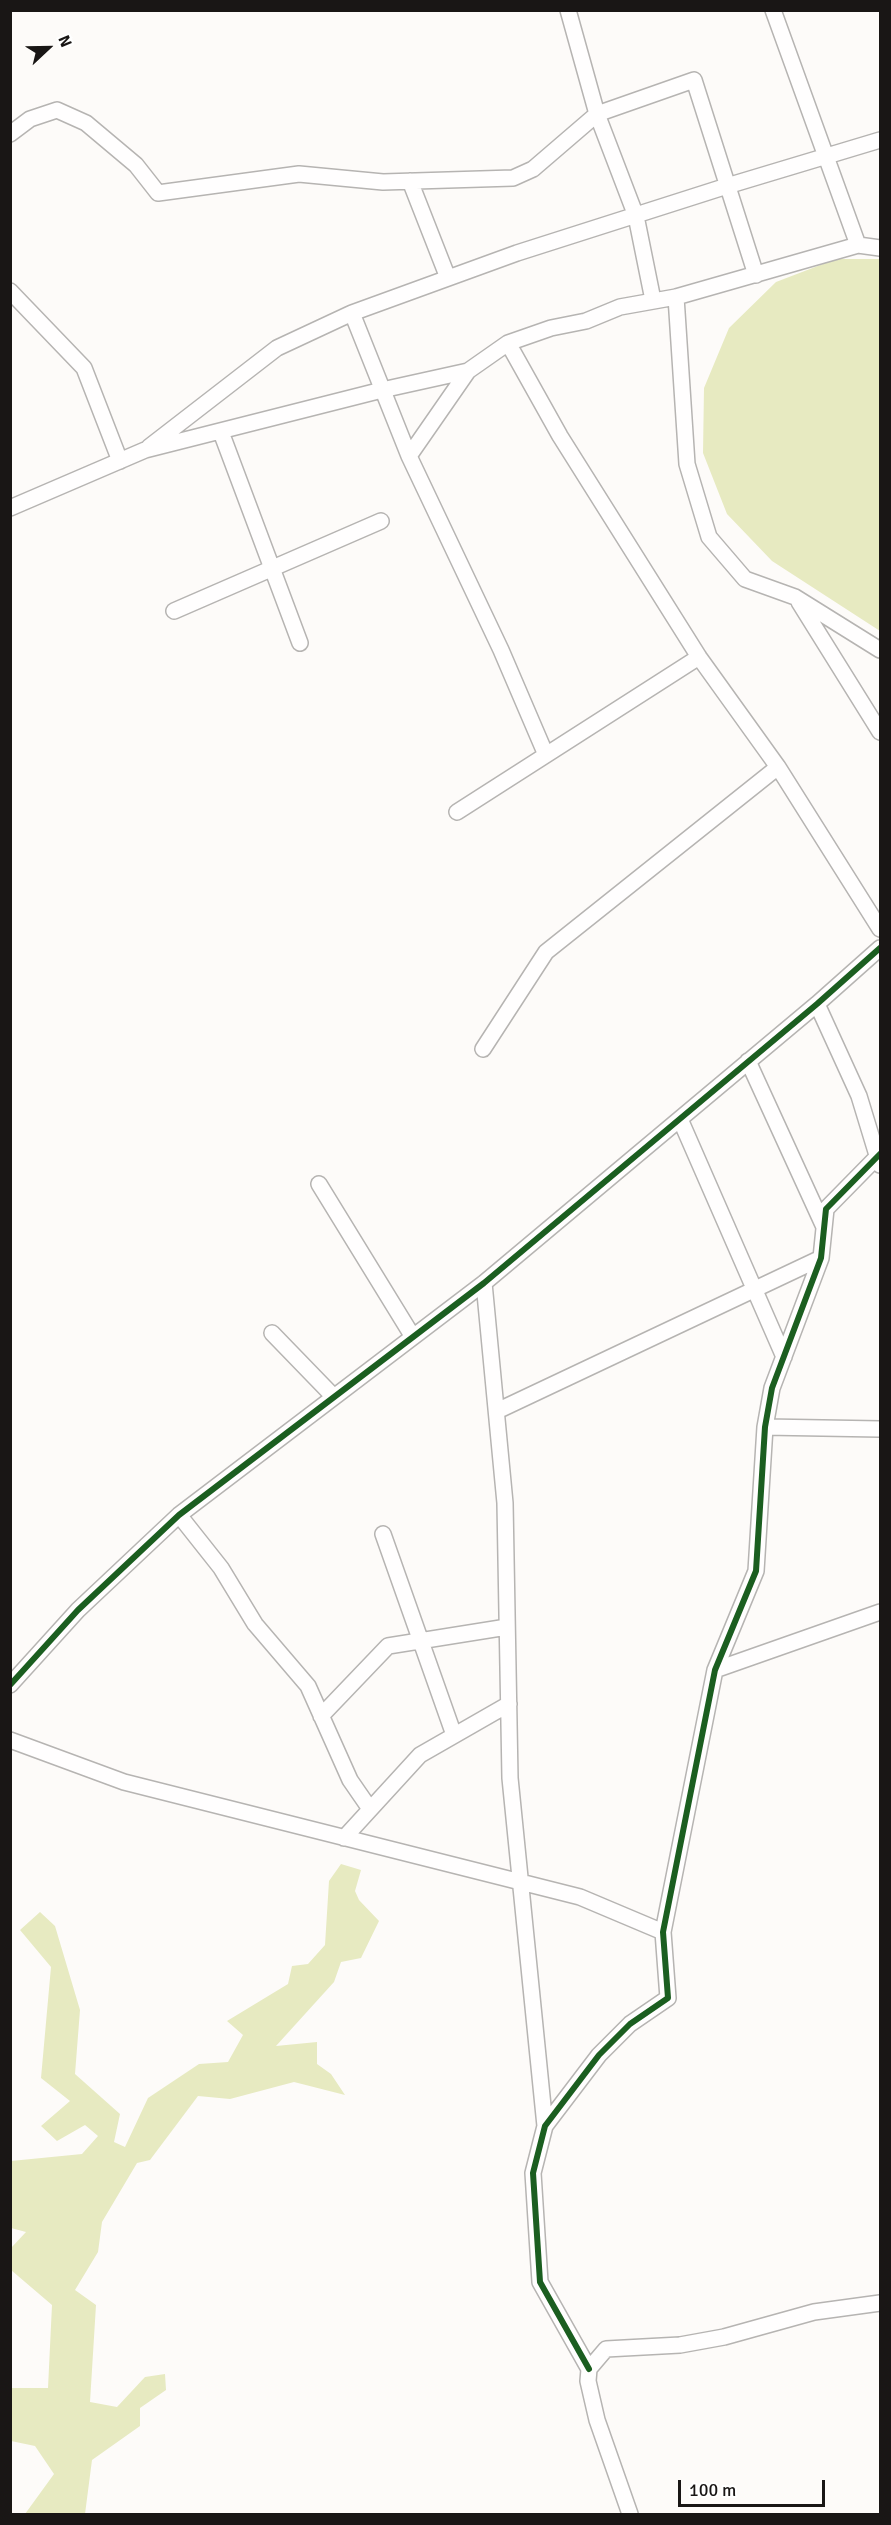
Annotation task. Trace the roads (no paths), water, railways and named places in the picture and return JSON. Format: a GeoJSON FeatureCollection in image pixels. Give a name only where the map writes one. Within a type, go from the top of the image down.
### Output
{"type":"FeatureCollection","features":[{"type":"Feature","properties":{"kind":"street"},"geometry":{"type":"LineString","coordinates":[[568,10],[597,114],[636,216],[653,300]]}},
{"type":"Feature","properties":{"kind":"street"},"geometry":{"type":"LineString","coordinates":[[772,10],[858,245]]}},
{"type":"Feature","properties":{"kind":"street"},"geometry":{"type":"LineString","coordinates":[[10,134],[30,119],[57,110],[86,123],[136,165],[158,193],[299,174],[383,182],[513,178],[533,170],[597,114],[694,80],[756,275]]}},
{"type":"Feature","properties":{"kind":"street"},"geometry":{"type":"LineString","coordinates":[[145,450],[277,348],[352,313],[517,253],[880,140]]}},
{"type":"Feature","properties":{"kind":"street"},"geometry":{"type":"LineString","coordinates":[[410,181],[448,278]]}},
{"type":"Feature","properties":{"kind":"street"},"geometry":{"type":"LineString","coordinates":[[409,456],[468,371],[508,343],[551,328],[586,321],[620,307],[676,297],[858,245],[880,248]]}},
{"type":"Feature","properties":{"kind":"street"},"geometry":{"type":"LineString","coordinates":[[676,297],[687,464],[710,537],[745,579],[795,597],[880,650]]}},
{"type":"Feature","properties":{"kind":"street"},"geometry":{"type":"LineString","coordinates":[[13,299],[84,368],[120,460]]}},
{"type":"Feature","properties":{"kind":"street"},"geometry":{"type":"LineString","coordinates":[[352,313],[409,456],[501,650],[546,755]]}},
{"type":"Feature","properties":{"kind":"street"},"geometry":{"type":"LineString","coordinates":[[508,343],[560,436],[699,657],[778,767],[880,929]]}},
{"type":"Feature","properties":{"kind":"street"},"geometry":{"type":"LineString","coordinates":[[10,508],[145,450],[382,390],[468,371]]}},
{"type":"Feature","properties":{"kind":"street"},"geometry":{"type":"LineString","coordinates":[[221,432],[300,643]]}},
{"type":"Feature","properties":{"kind":"street"},"geometry":{"type":"LineString","coordinates":[[174,611],[381,521]]}},
{"type":"Feature","properties":{"kind":"street"},"geometry":{"type":"LineString","coordinates":[[795,597],[880,732]]}},
{"type":"Feature","properties":{"kind":"street"},"geometry":{"type":"LineString","coordinates":[[457,812],[699,657]]}},
{"type":"Feature","properties":{"kind":"street"},"geometry":{"type":"LineString","coordinates":[[483,1049],[546,952],[778,767]]}},
{"type":"Feature","properties":{"kind":"street"},"geometry":{"type":"LineString","coordinates":[[10,1685],[78,1610],[179,1515],[484,1283],[817,1004],[880,948]]}},
{"type":"Feature","properties":{"kind":"street"},"geometry":{"type":"LineString","coordinates":[[545,2126],[599,2055],[630,2024],[668,1998],[663,1932],[715,1670],[756,1571],[765,1427],[772,1388],[821,1258],[826,1209],[880,1159],[860,1096],[817,1004]]}},
{"type":"Feature","properties":{"kind":"street"},"geometry":{"type":"LineString","coordinates":[[748,1061],[824,1227]]}},
{"type":"Feature","properties":{"kind":"street"},"geometry":{"type":"LineString","coordinates":[[680,1119],[784,1357]]}},
{"type":"Feature","properties":{"kind":"street"},"geometry":{"type":"LineString","coordinates":[[319,1184],[413,1337]]}},
{"type":"Feature","properties":{"kind":"street"},"geometry":{"type":"LineString","coordinates":[[497,1411],[821,1258]]}},
{"type":"Feature","properties":{"kind":"street"},"geometry":{"type":"LineString","coordinates":[[484,1283],[505,1503],[510,1778],[545,2126],[533,2173],[540,2282],[589,2369],[588,2381],[597,2420],[630,2514]]}},
{"type":"Feature","properties":{"kind":"street"},"geometry":{"type":"LineString","coordinates":[[272,1333],[334,1397]]}},
{"type":"Feature","properties":{"kind":"street"},"geometry":{"type":"LineString","coordinates":[[765,1427],[880,1429]]}},
{"type":"Feature","properties":{"kind":"street"},"geometry":{"type":"LineString","coordinates":[[179,1515],[221,1568],[255,1624],[308,1686],[350,1780],[370,1809]]}},
{"type":"Feature","properties":{"kind":"street"},"geometry":{"type":"LineString","coordinates":[[383,1534],[454,1735]]}},
{"type":"Feature","properties":{"kind":"street"},"geometry":{"type":"LineString","coordinates":[[715,1670],[880,1612]]}},
{"type":"Feature","properties":{"kind":"street"},"geometry":{"type":"LineString","coordinates":[[321,1716],[388,1646],[507,1627]]}},
{"type":"Feature","properties":{"kind":"street"},"geometry":{"type":"LineString","coordinates":[[344,1838],[420,1755],[509,1704]]}},
{"type":"Feature","properties":{"kind":"street"},"geometry":{"type":"LineString","coordinates":[[10,1740],[124,1782],[580,1897],[663,1932]]}},
{"type":"Feature","properties":{"kind":"street"},"geometry":{"type":"LineString","coordinates":[[589,2369],[606,2349],[680,2345],[724,2337],[814,2312],[880,2303]]}}]}
